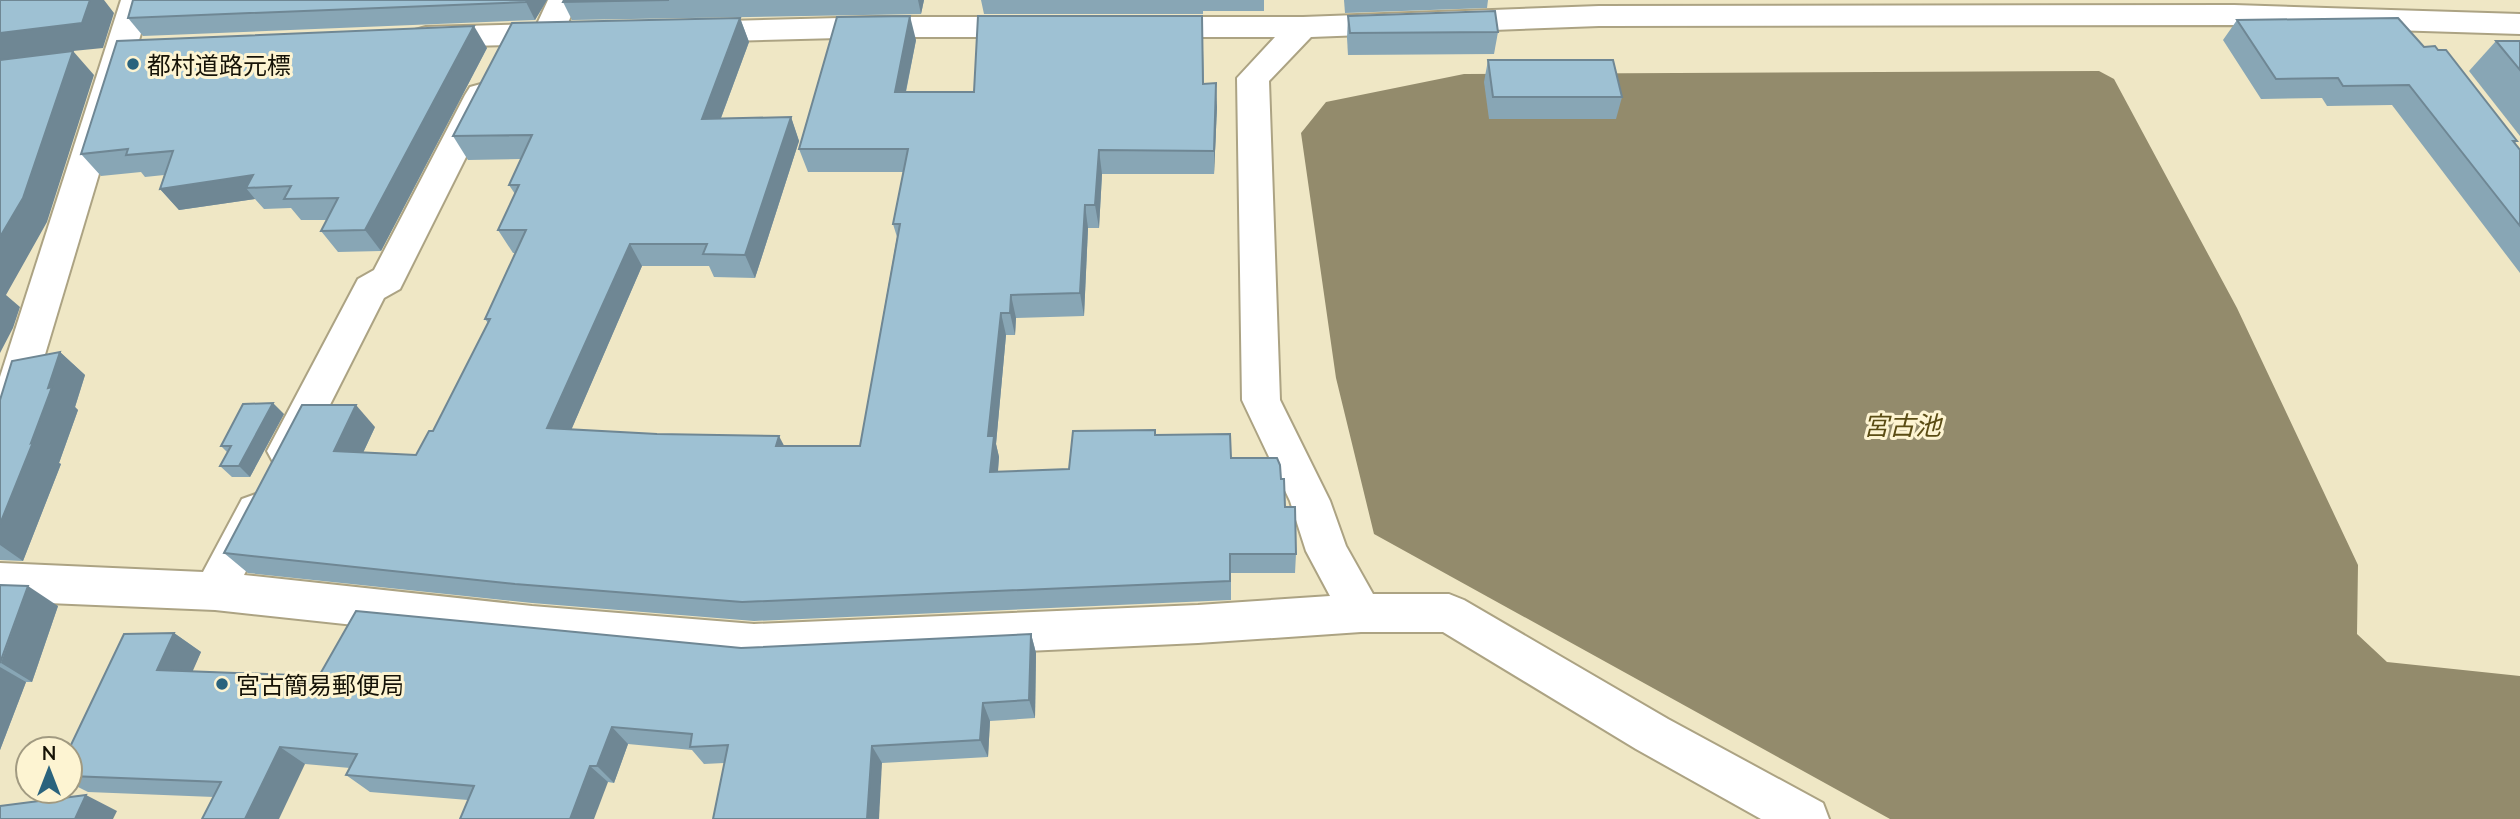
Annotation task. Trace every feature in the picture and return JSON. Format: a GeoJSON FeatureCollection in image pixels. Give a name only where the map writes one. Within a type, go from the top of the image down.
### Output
{"type":"FeatureCollection","features":[{"type":"Feature","properties":{"kind":"street"},"geometry":{"type":"LineString","coordinates":[[0,438],[136,0]]}},
{"type":"Feature","properties":{"kind":"street"},"geometry":{"type":"LineString","coordinates":[[548,34],[563,0]]}},
{"type":"Feature","properties":{"kind":"street"},"geometry":{"type":"LineString","coordinates":[[1124,27],[1284,18],[1597,8],[2234,15],[2520,24]]}},
{"type":"Feature","properties":{"kind":"street"},"geometry":{"type":"LineString","coordinates":[[1284,18],[1253,78],[1261,400],[1310,501],[1327,551],[1361,613]]}},
{"type":"Feature","properties":{"kind":"street"},"geometry":{"type":"LineString","coordinates":[[2411,22],[2436,55]]}},
{"type":"Feature","properties":{"kind":"street"},"geometry":{"type":"LineString","coordinates":[[667,32],[877,27],[1055,27]]}},
{"type":"Feature","properties":{"kind":"street"},"geometry":{"type":"LineString","coordinates":[[402,38],[588,33]]}},
{"type":"Feature","properties":{"kind":"street"},"geometry":{"type":"LineString","coordinates":[[215,591],[371,289],[387,279],[512,34]]}},
{"type":"Feature","properties":{"kind":"street"},"geometry":{"type":"LineString","coordinates":[[0,582],[215,591],[532,625],[754,644],[1198,624],[1361,613],[1449,613],[1652,734],[1807,819]]}},
{"type":"Feature","properties":{"kind":"water","name":"宮古池"},"geometry":{"type":"Polygon","coordinates":[[[2099,71],[2114,79],[2237,308],[2358,565],[2357,634],[2387,662],[2520,676],[2520,819],[1890,819],[1374,534],[1336,378],[1301,133],[1326,102],[1464,74],[2099,71]]]}},
{"type":"Feature","properties":{"kind":"building"},"geometry":{"type":"Polygon","coordinates":[[[0,0],[90,0],[82,23],[0,33],[0,0]]]}},
{"type":"Feature","properties":{"kind":"building"},"geometry":{"type":"Polygon","coordinates":[[[133,0],[527,0],[128,18],[133,0]]]}},
{"type":"Feature","properties":{"kind":"building"},"geometry":{"type":"Polygon","coordinates":[[[564,0],[669,0],[563,2],[564,0]]]}},
{"type":"Feature","properties":{"kind":"building"},"geometry":{"type":"Polygon","coordinates":[[[1495,11],[1498,32],[1350,33],[1348,16],[1495,11]]]}},
{"type":"Feature","properties":{"kind":"building"},"geometry":{"type":"Polygon","coordinates":[[[910,16],[895,92],[974,92],[978,16],[1202,16],[1203,84],[1216,83],[1214,151],[1099,150],[1095,205],[1085,205],[1080,293],[1011,295],[1010,313],[1001,313],[988,436],[994,436],[990,472],[1069,469],[1073,431],[1155,430],[1155,435],[1230,434],[1231,458],[1277,458],[1281,479],[1284,479],[1285,507],[1295,507],[1296,554],[1230,554],[1230,581],[742,602],[515,584],[224,553],[302,405],[356,405],[334,451],[416,455],[429,431],[433,431],[490,319],[485,319],[526,230],[498,230],[519,185],[509,185],[532,135],[453,136],[512,23],[740,18],[702,119],[791,117],[745,255],[703,254],[707,244],[630,244],[547,428],[657,434],[779,436],[776,446],[860,446],[900,224],[893,224],[908,149],[799,149],[837,17],[910,16]]]}},
{"type":"Feature","properties":{"kind":"building"},"geometry":{"type":"Polygon","coordinates":[[[2398,18],[2424,47],[2435,46],[2438,50],[2446,50],[2517,141],[2513,141],[2520,150],[2520,226],[2409,85],[2343,86],[2338,78],[2276,79],[2237,20],[2398,18]]]}},
{"type":"Feature","properties":{"kind":"building"},"geometry":{"type":"Polygon","coordinates":[[[474,26],[365,230],[321,231],[338,198],[284,199],[291,186],[246,188],[253,175],[160,189],[173,151],[126,155],[128,149],[81,154],[117,41],[474,26]]]}},
{"type":"Feature","properties":{"kind":"building"},"geometry":{"type":"Polygon","coordinates":[[[2496,41],[2520,41],[2520,70],[2496,41]]]}},
{"type":"Feature","properties":{"kind":"building"},"geometry":{"type":"Polygon","coordinates":[[[73,51],[23,198],[0,237],[0,60],[73,51]]]}},
{"type":"Feature","properties":{"kind":"building"},"geometry":{"type":"Polygon","coordinates":[[[1488,60],[1613,60],[1622,97],[1493,97],[1488,60]]]}},
{"type":"Feature","properties":{"kind":"building"},"geometry":{"type":"Polygon","coordinates":[[[60,352],[48,388],[52,387],[31,443],[33,442],[0,524],[0,400],[12,361],[60,352]]]}},
{"type":"Feature","properties":{"kind":"building"},"geometry":{"type":"Polygon","coordinates":[[[273,403],[239,466],[220,466],[231,446],[221,446],[243,404],[273,403]]]}},
{"type":"Feature","properties":{"kind":"building"},"geometry":{"type":"Polygon","coordinates":[[[0,585],[28,586],[0,663],[0,585]]]}},
{"type":"Feature","properties":{"kind":"building"},"geometry":{"type":"Polygon","coordinates":[[[356,611],[741,648],[1031,634],[1029,700],[983,703],[980,740],[872,746],[867,819],[713,819],[728,745],[690,747],[692,734],[612,727],[597,766],[590,766],[570,819],[460,819],[474,786],[346,775],[357,754],[280,747],[245,819],[202,819],[221,782],[84,777],[84,735],[76,735],[124,634],[174,633],[157,670],[319,676],[356,611]]]}},
{"type":"Feature","properties":{"kind":"building"},"geometry":{"type":"Polygon","coordinates":[[[81,805],[75,819],[0,819],[0,806],[81,805]]]}},
{"type":"Feature","properties":{"kind":"place","name":"都村道路元標"},"geometry":{"type":"Point","coordinates":[133,64]}},
{"type":"Feature","properties":{"kind":"place","name":"宮古簡易郵便局"},"geometry":{"type":"Point","coordinates":[222,684]}}]}
